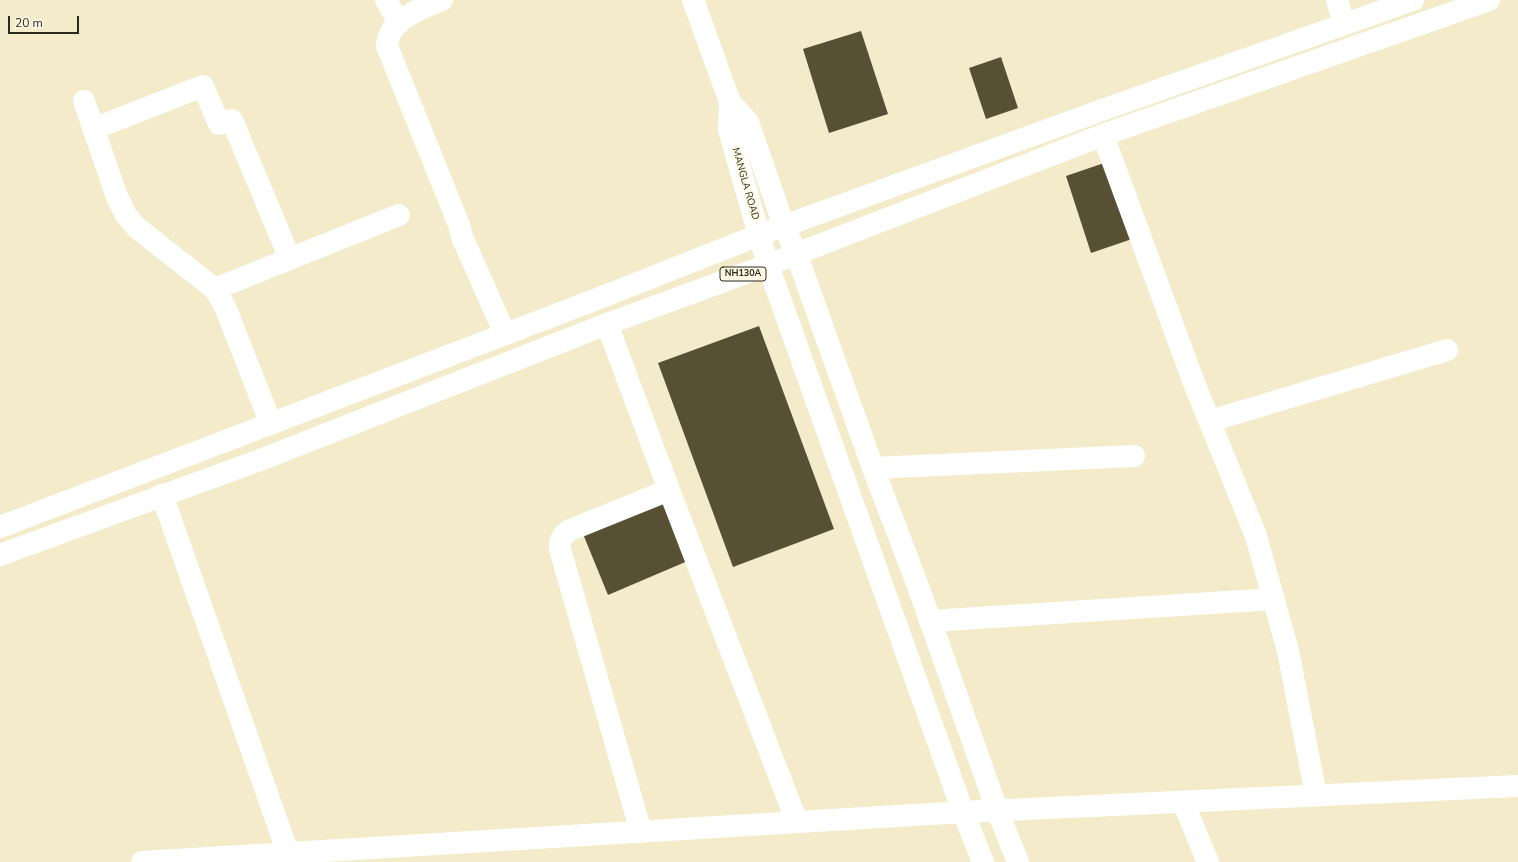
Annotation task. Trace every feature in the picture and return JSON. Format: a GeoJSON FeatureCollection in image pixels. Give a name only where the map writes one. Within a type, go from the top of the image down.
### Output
{"type":"FeatureCollection","features":[{"type":"Feature","properties":{"kind":"main road"},"geometry":{"type":"LineString","coordinates":[[386,0],[399,23]]}},
{"type":"Feature","properties":{"kind":"main road"},"geometry":{"type":"LineString","coordinates":[[442,0],[413,12],[399,23],[390,34],[387,41],[388,52],[456,218],[462,237],[505,334]]}},
{"type":"Feature","properties":{"kind":"main road","name":"MANGLA ROAD"},"geometry":{"type":"LineString","coordinates":[[693,0],[730,102],[729,130],[768,264],[963,812],[983,862]]}},
{"type":"Feature","properties":{"kind":"main road"},"geometry":{"type":"LineString","coordinates":[[1337,0],[1344,24]]}},
{"type":"Feature","properties":{"kind":"main road"},"geometry":{"type":"LineString","coordinates":[[0,527],[759,235],[1120,104],[1413,0]]}},
{"type":"Feature","properties":{"kind":"main road","name":"NH130A"},"geometry":{"type":"LineString","coordinates":[[0,555],[260,460],[607,324],[768,264],[1103,135],[1489,0]]}},
{"type":"Feature","properties":{"kind":"main road"},"geometry":{"type":"LineString","coordinates":[[94,128],[203,86],[219,124],[232,120],[290,259]]}},
{"type":"Feature","properties":{"kind":"main road"},"geometry":{"type":"LineString","coordinates":[[84,101],[117,197],[126,215],[137,228],[215,289],[226,308],[271,424]]}},
{"type":"Feature","properties":{"kind":"main road","name":"MANGLA ROAD"},"geometry":{"type":"LineString","coordinates":[[730,102],[748,122],[784,226],[796,253],[997,810],[1018,862]]}},
{"type":"Feature","properties":{"kind":"main road"},"geometry":{"type":"LineString","coordinates":[[1103,135],[1194,383],[1256,536],[1288,651],[1316,795]]}},
{"type":"Feature","properties":{"kind":"main road"},"geometry":{"type":"LineString","coordinates":[[215,289],[399,215]]}},
{"type":"Feature","properties":{"kind":"main road"},"geometry":{"type":"LineString","coordinates":[[607,324],[669,490],[797,822]]}},
{"type":"Feature","properties":{"kind":"main road"},"geometry":{"type":"LineString","coordinates":[[1210,421],[1447,350]]}},
{"type":"Feature","properties":{"kind":"main road"},"geometry":{"type":"LineString","coordinates":[[249,432],[260,460]]}},
{"type":"Feature","properties":{"kind":"main road"},"geometry":{"type":"LineString","coordinates":[[873,468],[1134,456]]}},
{"type":"Feature","properties":{"kind":"main road"},"geometry":{"type":"LineString","coordinates":[[641,832],[560,549],[560,543],[564,533],[570,530],[669,490]]}},
{"type":"Feature","properties":{"kind":"main road"},"geometry":{"type":"LineString","coordinates":[[162,495],[288,853]]}},
{"type":"Feature","properties":{"kind":"main road"},"geometry":{"type":"LineString","coordinates":[[930,621],[1274,599]]}},
{"type":"Feature","properties":{"kind":"main road"},"geometry":{"type":"LineString","coordinates":[[142,862],[288,853],[314,857],[641,832],[997,810],[1518,786]]}},
{"type":"Feature","properties":{"kind":"main road"},"geometry":{"type":"LineString","coordinates":[[1183,802],[1208,862]]}},
{"type":"Feature","properties":{"kind":"building"},"geometry":{"type":"Polygon","coordinates":[[[861,31],[888,114],[829,133],[803,49],[861,31]]]}},
{"type":"Feature","properties":{"kind":"building"},"geometry":{"type":"Polygon","coordinates":[[[1001,57],[1018,108],[986,119],[969,68],[1001,57]]]}},
{"type":"Feature","properties":{"kind":"building"},"geometry":{"type":"Polygon","coordinates":[[[1107,162],[1132,239],[1091,253],[1066,176],[1107,162]]]}},
{"type":"Feature","properties":{"kind":"building"},"geometry":{"type":"Polygon","coordinates":[[[759,326],[834,529],[733,567],[658,363],[759,326]]]}},
{"type":"Feature","properties":{"kind":"building"},"geometry":{"type":"Polygon","coordinates":[[[664,500],[690,560],[608,595],[583,534],[664,500]]]}}]}
